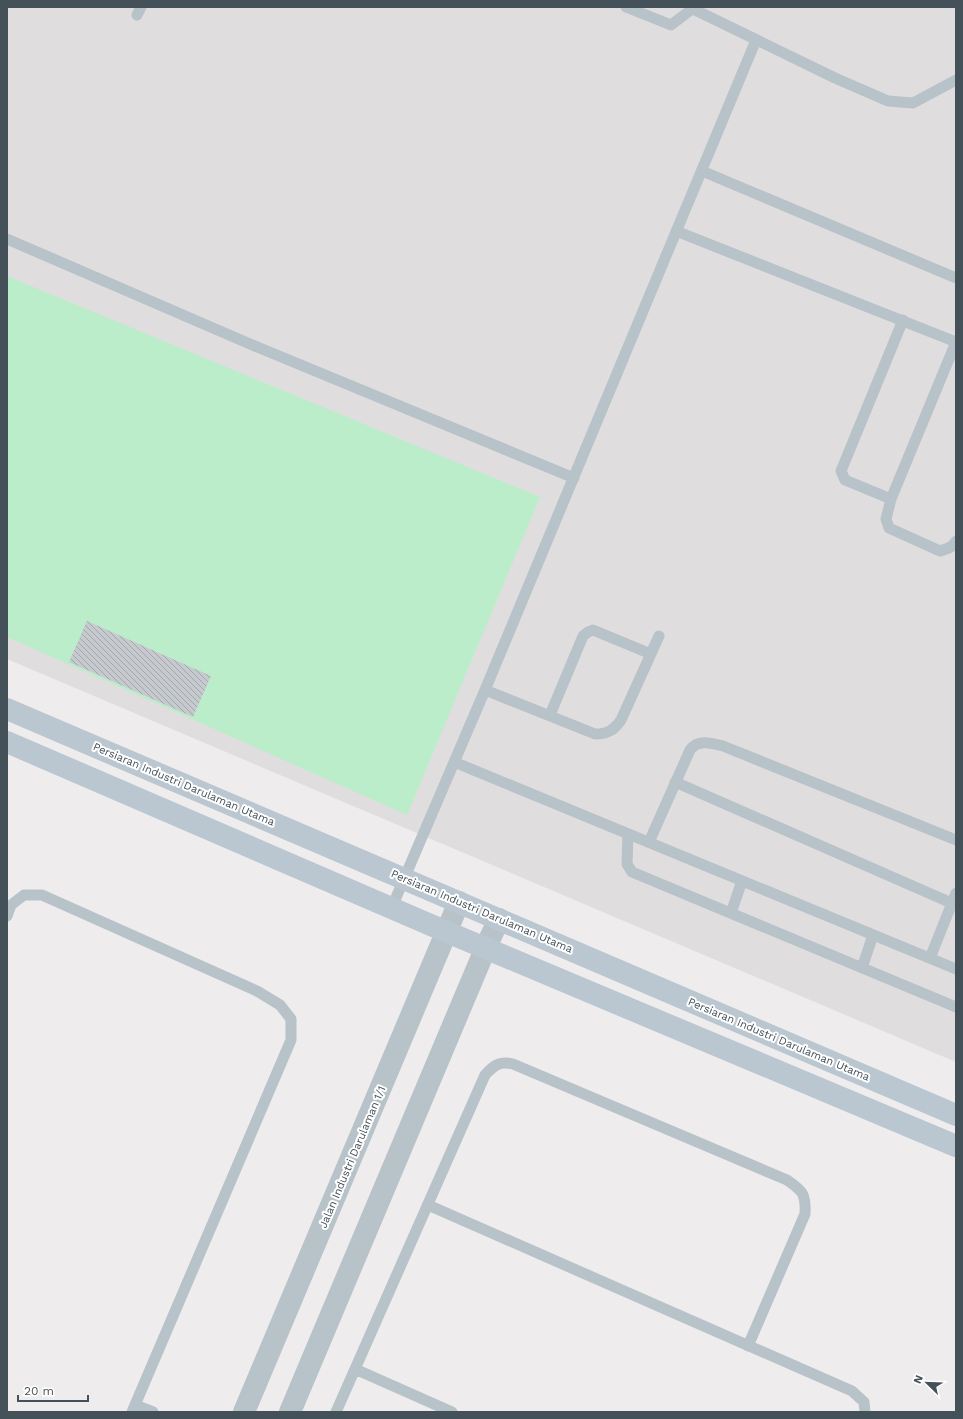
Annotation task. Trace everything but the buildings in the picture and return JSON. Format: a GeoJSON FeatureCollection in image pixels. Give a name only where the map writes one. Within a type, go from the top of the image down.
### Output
{"type":"FeatureCollection","features":[{"type":"Feature","properties":{"kind":"street","name":"Persiaran Industri Darulaman Utama"},"geometry":{"type":"LineString","coordinates":[[7,709],[956,1115]]}},
{"type":"Feature","properties":{"kind":"street"},"geometry":{"type":"LineString","coordinates":[[7,742],[447,932],[486,947],[956,1146]]}},
{"type":"Feature","properties":{"kind":"street","name":"Jalan Industri Darulaman 1/1"},"geometry":{"type":"LineString","coordinates":[[244,1412],[459,902]]}},
{"type":"Feature","properties":{"kind":"street"},"geometry":{"type":"LineString","coordinates":[[290,1412],[499,919]]}},
{"type":"Feature","properties":{"kind":"lane"},"geometry":{"type":"LineString","coordinates":[[626,7],[672,25],[690,8],[835,78],[888,100],[913,103],[956,80]]}},
{"type":"Feature","properties":{"kind":"lane"},"geometry":{"type":"LineString","coordinates":[[392,907],[485,690],[756,40]]}},
{"type":"Feature","properties":{"kind":"lane"},"geometry":{"type":"LineString","coordinates":[[702,171],[956,278]]}},
{"type":"Feature","properties":{"kind":"lane"},"geometry":{"type":"LineString","coordinates":[[676,231],[956,342],[891,499],[886,519],[889,528],[940,551],[955,545],[956,541]]}},
{"type":"Feature","properties":{"kind":"lane"},"geometry":{"type":"LineString","coordinates":[[7,239],[257,347],[574,478]]}},
{"type":"Feature","properties":{"kind":"lane"},"geometry":{"type":"LineString","coordinates":[[891,499],[845,480],[841,471],[902,320]]}},
{"type":"Feature","properties":{"kind":"lane"},"geometry":{"type":"LineString","coordinates":[[550,715],[583,636],[588,632],[593,630],[651,654]]}},
{"type":"Feature","properties":{"kind":"lane"},"geometry":{"type":"LineString","coordinates":[[485,690],[595,734],[605,734],[614,729],[621,720],[659,636]]}},
{"type":"Feature","properties":{"kind":"lane"},"geometry":{"type":"LineString","coordinates":[[649,842],[685,758],[694,745],[702,742],[723,746],[956,840]]}},
{"type":"Feature","properties":{"kind":"lane"},"geometry":{"type":"LineString","coordinates":[[454,762],[956,969]]}},
{"type":"Feature","properties":{"kind":"lane"},"geometry":{"type":"LineString","coordinates":[[674,782],[955,900],[930,958]]}},
{"type":"Feature","properties":{"kind":"lane"},"geometry":{"type":"LineString","coordinates":[[628,834],[627,864],[632,872],[956,1007]]}},
{"type":"Feature","properties":{"kind":"lane"},"geometry":{"type":"LineString","coordinates":[[730,913],[742,881]]}},
{"type":"Feature","properties":{"kind":"lane"},"geometry":{"type":"LineString","coordinates":[[7,916],[12,905],[24,895],[42,896],[257,991],[280,1005],[291,1019],[291,1040],[133,1408],[153,1412]]}},
{"type":"Feature","properties":{"kind":"lane"},"geometry":{"type":"LineString","coordinates":[[862,968],[873,935]]}},
{"type":"Feature","properties":{"kind":"lane"},"geometry":{"type":"LineString","coordinates":[[336,1412],[486,1075],[494,1066],[505,1062],[521,1067],[787,1180],[800,1189],[806,1200],[805,1214],[748,1346]]}},
{"type":"Feature","properties":{"kind":"lane"},"geometry":{"type":"LineString","coordinates":[[428,1205],[852,1391],[864,1402],[865,1412]]}},
{"type":"Feature","properties":{"kind":"lane"},"geometry":{"type":"LineString","coordinates":[[355,1369],[452,1412]]}},
{"type":"Feature","properties":{"kind":"shaded area"},"geometry":{"type":"Polygon","coordinates":[[[7,7],[956,7],[956,1062],[7,659],[7,7]]]}},
{"type":"Feature","properties":{"kind":"green space"},"geometry":{"type":"Polygon","coordinates":[[[7,276],[540,497],[407,815],[7,637],[7,276]]]}}]}
